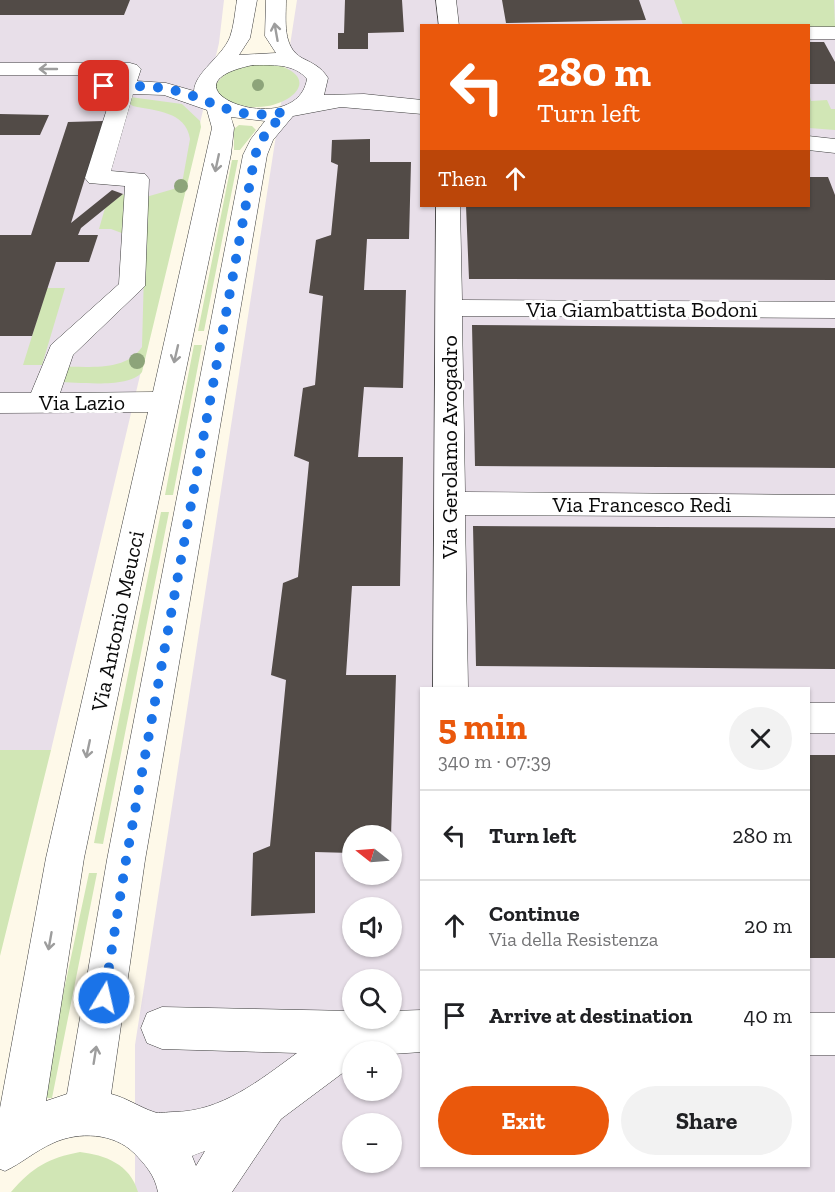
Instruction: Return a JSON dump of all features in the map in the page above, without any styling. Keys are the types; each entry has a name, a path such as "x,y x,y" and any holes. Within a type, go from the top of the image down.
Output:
{"street":[{"path":"221,67 240,38 247,0"},
{"path":"276,0 275,36 291,60"},
{"path":"446,0 449,24"},
{"path":"810,33 835,33"},
{"path":"0,87 134,86 190,78 249,58 276,57 291,60 313,71 350,84 420,101"},
{"name":"Via Antonio Meucci","path":"8,1145 65,858 219,154 222,128 217,106 207,96 206,84 211,75 221,67"},
{"path":"0,69 130,69 134,86 97,178 137,179 132,285 61,351 42,402"},
{"path":"86,1113 126,860 255,155 262,139 292,109 313,97 319,87 318,78 313,71"},
{"path":"134,86 180,92 238,113 253,115 345,100 420,101"},
{"path":"810,143 835,146"},
{"name":"Via Gerolamo Avogadro","path":"448,207 450,687"},
{"name":"Via Giambattista Bodoni","path":"448,308 835,310"},
{"name":"Via Lazio","path":"0,402 165,402"},
{"name":"Via Francesco Redi","path":"448,503 835,506"},
{"path":"810,718 835,718"},
{"path":"162,1028 404,1032"},
{"path":"150,1135 188,1135 227,1122 266,1103 335,1051 404,1032"},
{"path":"810,1034 835,1034"},
{"path":"205,1192 266,1103"},
{"path":"8,1145 44,1122 72,1113 100,1113 127,1120 150,1135 169,1158 181,1192"}],"shaded area":[{"path":"0,0 224,0 219,43 51,750 0,750"},
{"path":"297,0 835,0 835,1192 135,1192 135,1045"}],"green space":[{"path":"674,0 834,0 835,27 810,27 810,24 683,24"},
{"path":"273,64 288,69 297,76 299,83 297,90 282,102 258,107 244,106 222,99 215,86 221,78 234,69 247,65"},
{"path":"130,97 182,104 200,121 201,127 142,372 126,381 115,383 58,382 62,367 117,364 135,355 142,347 146,197 177,188 183,178 190,139 187,130 176,118 160,111 133,106 130,104"},
{"path":"810,97 811,101 827,100 831,109 835,109 835,130 810,128"},
{"path":"239,125 252,126 256,130 240,150 234,150 234,129"},
{"path":"232,160 238,160 204,331 198,331"},
{"path":"123,194 129,198 127,235 111,229 99,229 105,208"},
{"path":"47,288 65,288 42,365 23,365"},
{"path":"194,345 202,345 173,495 165,495"},
{"path":"161,512 169,512 103,844 94,843"},
{"path":"0,750 51,750 0,956"},
{"path":"89,873 97,873 52,1098 41,1098"},
{"path":"80,1152 107,1159 123,1168 134,1182 138,1192 11,1192 42,1165 59,1157"}],"building":[{"path":"0,0 130,0 124,15 0,15"},
{"path":"345,0 402,0 404,32 368,33 368,49 338,49 338,33 344,33"},
{"path":"502,0 639,0 646,20 506,23"},
{"path":"810,42 824,42 835,62 835,84 810,84"},
{"path":"0,114 49,115 40,135 0,135"},
{"path":"103,121 71,223 112,190 123,194 81,228 78,235 98,235 89,262 56,262 32,336 0,336 0,235 31,235 68,122"},
{"path":"370,139 370,162 411,162 409,239 367,239 364,290 406,290 403,388 364,387 358,457 403,457 400,586 352,586 346,675 396,675 391,825 342,825 342,853 315,852 315,913 251,916 253,853 270,846 286,680 271,675 283,583 298,577 309,462 294,456 303,388 315,385 323,296 309,293 316,240 331,235 338,165 331,162 332,140"},
{"path":"810,177 828,177 835,195 835,280 469,279 466,207 810,207"},
{"path":"472,325 835,328 835,468 475,466"},
{"path":"473,526 835,528 835,669 476,666"},
{"path":"810,755 835,755 835,958 810,958"}],"route":[{"path":"104,86 166,88 238,113 269,115 284,112 262,139 255,155 126,860 104,998"}]}
